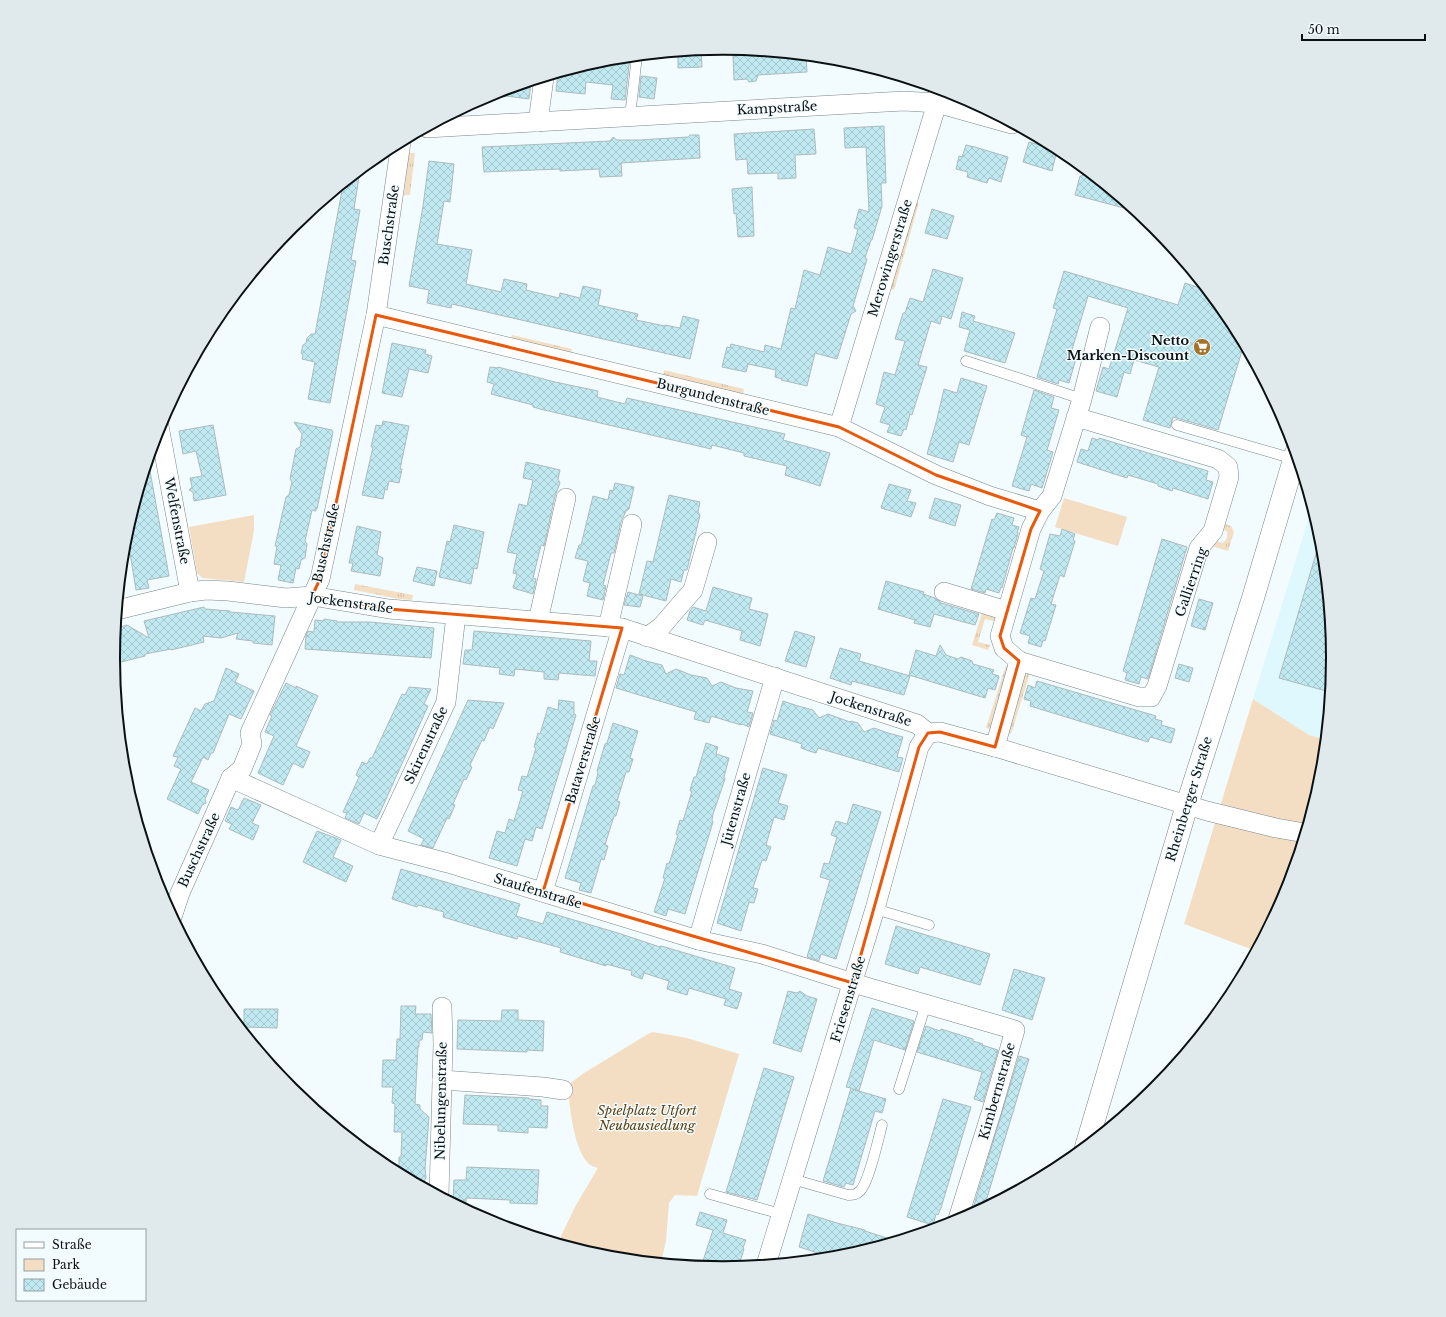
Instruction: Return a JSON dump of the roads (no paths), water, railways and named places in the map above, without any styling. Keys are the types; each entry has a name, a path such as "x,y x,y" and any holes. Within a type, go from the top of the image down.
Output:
{"main road":[{"name":"Rheinberger Straße","path":"1089,1138 1187,805 1253,598 1293,462"}],"street":[{"path":"538,122 543,83"},
{"name":"Kampstraße","path":"437,127 904,101 938,96 970,108"},
{"name":"Merowingerstraße","path":"839,427 938,96"},
{"name":"Buschstraße","path":"175,909 180,893 231,778 242,769 252,744 250,733 320,578 376,315 400,149"},
{"name":"Burgundenstraße","path":"376,315 839,427 936,475 990,496 1040,511"},
{"name":"Gallierring","path":"1076,417 1218,459 1228,467 1229,477 1214,531 1200,548 1157,686 1151,697 1139,697 1019,661 1004,648 1000,636 1031,529 1040,511 1052,496 1076,417 1082,399 1100,327"},
{"name":"Welfenstraße","path":"161,440 190,592"},
{"path":"538,621 566,498"},
{"path":"615,628 632,524"},
{"path":"647,637 661,627 693,590 707,542"},
{"name":"Jockenstraße","path":"122,609 190,592 206,590 286,598 312,596 389,609 615,628 774,677 917,724 928,733 940,732 995,747 1187,805 1276,828 1300,832"},
{"path":"944,592 1007,611"},
{"name":"Skirenstraße","path":"379,845 446,702 456,615"},
{"name":"Bataverstraße","path":"544,892 615,628"},
{"path":"995,747 1019,661"},
{"name":"Jütenstraße","path":"698,940 774,677"},
{"name":"Friesenstraße","path":"767,1260 875,909 919,747 928,733"},
{"name":"Staufenstraße","path":"231,778 379,845 448,863 698,940 762,954 853,983"},
{"name":"Kimbernstraße","path":"853,983 1015,1030 960,1213"},
{"name":"Nibelungenstraße","path":"438,1190 442,1080 442,1007"},
{"path":"442,1080 544,1087 563,1090"}],"lane":[{"path":"630,116 636,61"},
{"path":"966,360 1082,399"},
{"path":"1177,425 1290,455"},
{"path":"875,909 928,925"},
{"path":"899,1089 926,1004"},
{"path":"792,1178 848,1195 854,1195 860,1192 864,1185 882,1126"},
{"path":"710,1194 781,1214"}],"place":[{"name":"Netto Marken-Discount","path":"1202,347"}],"park label":[{"name":"Spielplatz Utfort Neubausiedlung","path":"647,1118"}]}
